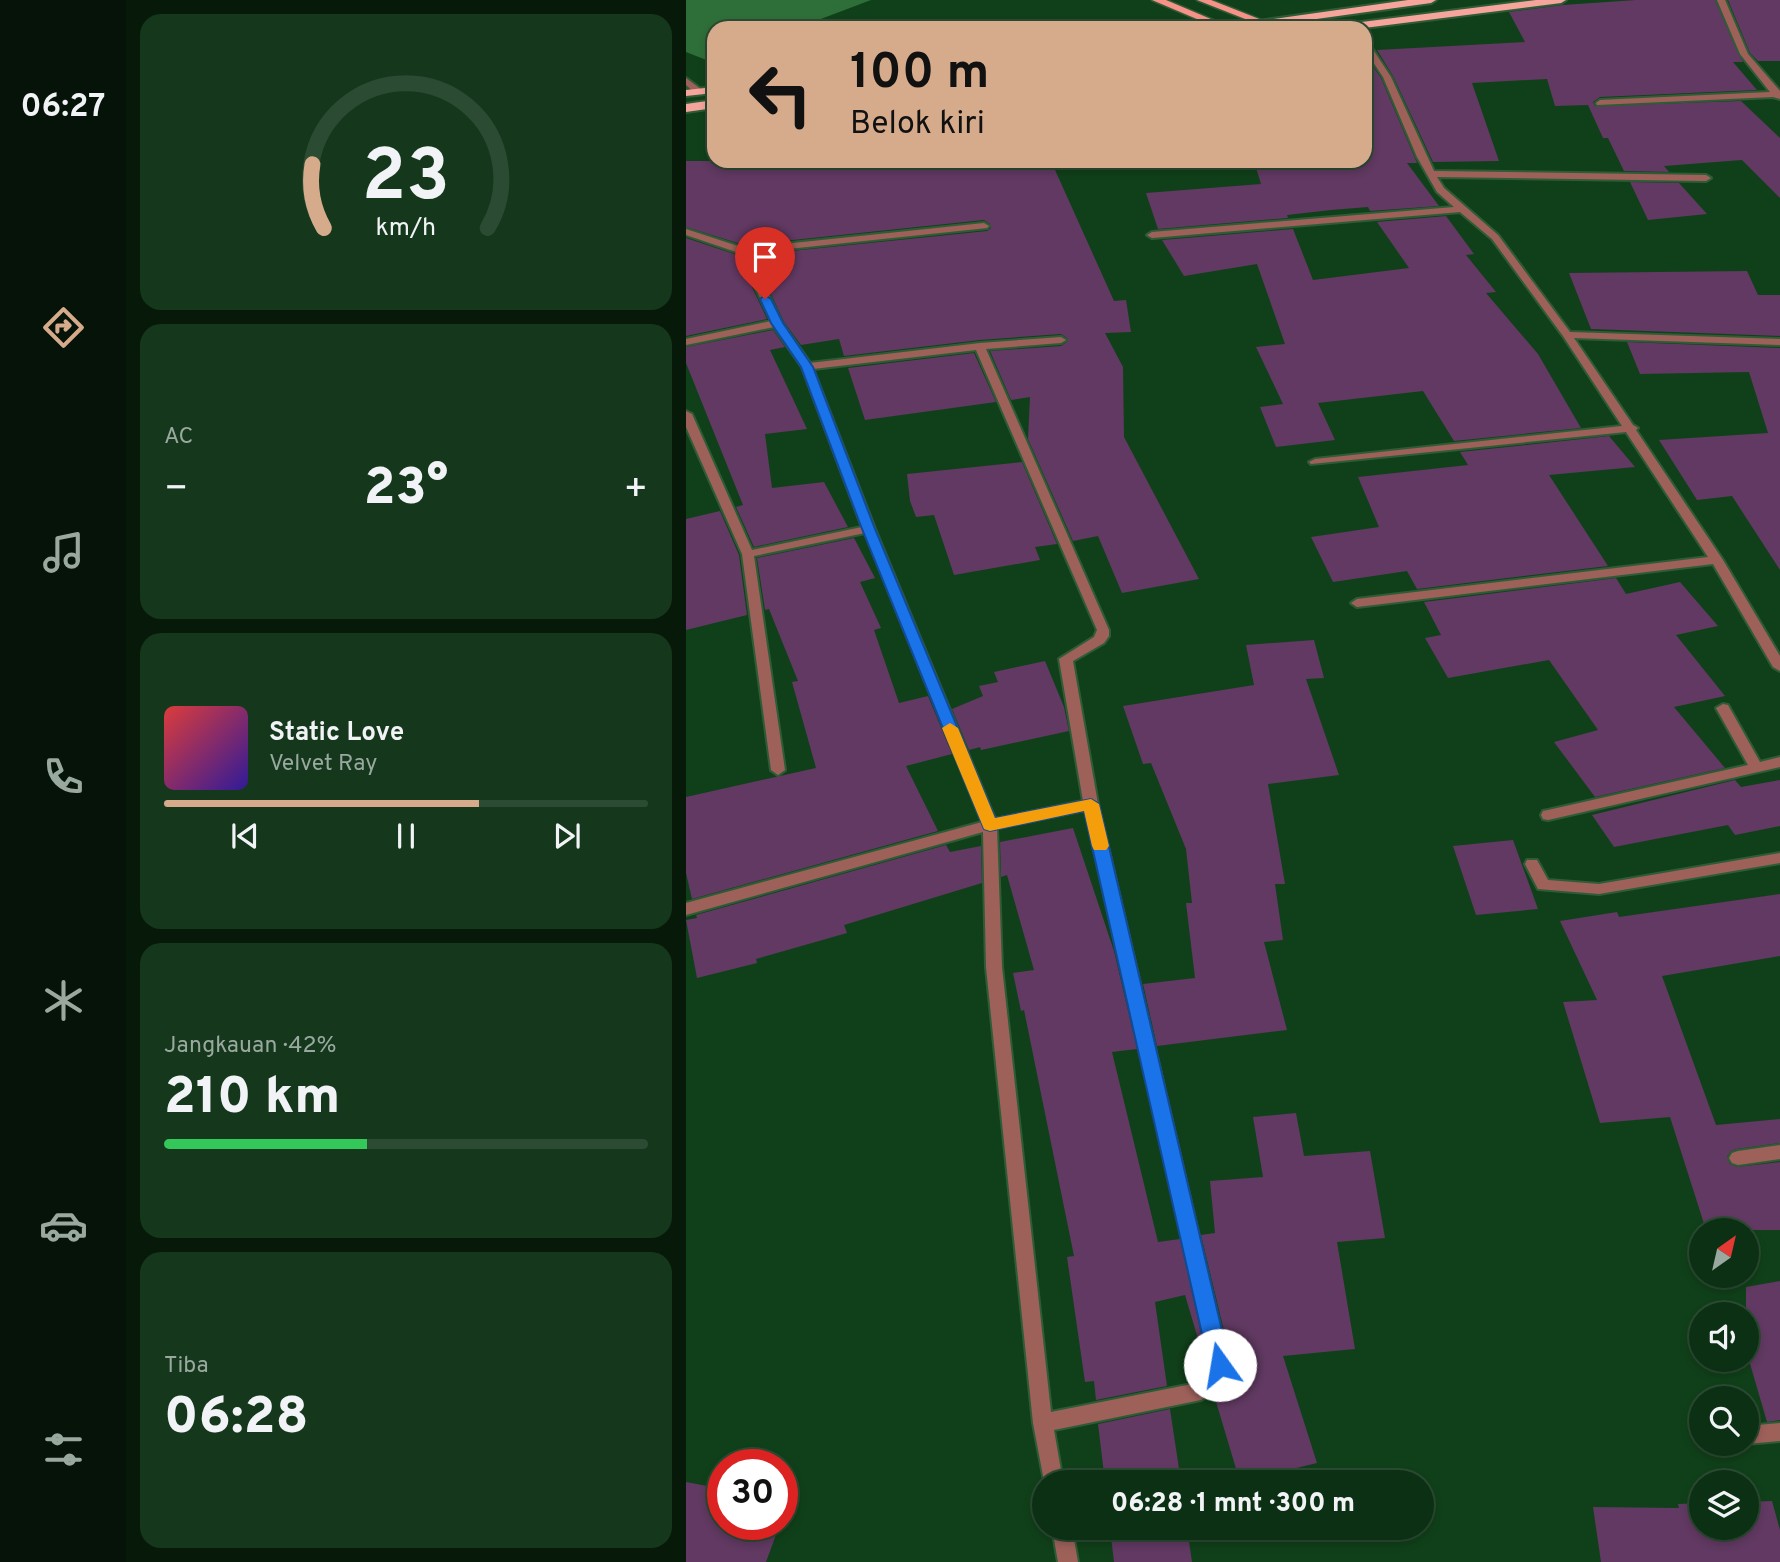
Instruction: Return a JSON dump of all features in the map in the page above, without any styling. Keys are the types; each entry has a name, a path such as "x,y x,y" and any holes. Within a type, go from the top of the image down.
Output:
{"highway":[{"path":"1273,21 1431,0"},
{"path":"1372,25 1561,0"},
{"path":"686,93 707,91"},
{"path":"686,108 707,105"}],"main road":[{"path":"1157,0 1210,21"},
{"path":"1202,0 1262,21"}],"street":[{"path":"1721,0 1744,54 1779,96"},
{"path":"1372,54 1387,76 1421,157 1440,190 1495,237 1567,335 1632,428 1717,560 1780,667"},
{"path":"686,81 699,92"},
{"path":"1600,103 1779,96"},
{"path":"1431,174 1706,178"},
{"path":"1152,235 1463,209"},
{"path":"686,232 743,251 984,226"},
{"path":"686,243 709,240"},
{"path":"743,251 777,323 807,367 869,529 990,825 995,967 1043,1423 1051,1470"},
{"path":"686,342 777,323"},
{"path":"1567,335 1780,342"},
{"path":"807,367 980,346 1061,340"},
{"path":"980,346 1103,630 1103,636 1099,640 1066,659 1091,804 1220,1365 1214,1381 1201,1391 1043,1423"},
{"path":"686,414 748,554 778,770"},
{"path":"1315,462 1632,428"},
{"path":"748,554 869,529"},
{"path":"1357,603 1717,560"},
{"path":"1723,708 1756,767"},
{"path":"1548,815 1780,762"},
{"path":"686,909 990,825 1091,804"},
{"path":"1532,864 1543,885 1599,889 1780,858"},
{"path":"1738,1158 1780,1152"},
{"path":"1759,1434 1780,1432"},
{"path":"1064,1540 1068,1562"}],"green space":[{"path":"686,0 871,0 816,21 707,21 707,60 686,52"}],"building":[{"path":"1636,0 1715,0 1743,62 1733,62 1757,90 1600,97 1593,102 1595,106 1741,101 1780,138 1780,198 1742,160 1664,166 1669,172 1624,171 1608,138 1603,138 1588,105 1555,106 1547,79 1472,83 1499,161 1433,162 1393,76 1377,50 1525,42 1509,12"},
{"path":"1728,0 1780,0 1780,61 1758,61 1750,53"},
{"path":"1372,65 1381,78 1417,163 1407,163 1439,206 1370,211 1368,207 1331,210 1287,215 1288,218 1158,229 1146,193 1261,184 1256,168 1372,168"},
{"path":"686,161 707,161 707,168 1054,168 1114,301 1126,300 1131,332 1105,333 1123,367 1124,437 1199,579 1122,593 1098,536 1073,541 1028,439 1030,397 1011,400 990,351 1061,346 1068,341 1067,338 1061,334 980,340 844,356 839,339 801,345 784,322 753,255 987,231 991,228 990,224 984,220 744,245 686,227"},
{"path":"1630,182 1679,183 1707,214 1648,220"},
{"path":"1446,216 1474,254 1466,255 1496,292 1486,293 1538,354 1581,428 1454,441 1423,391 1318,403 1335,440 1276,447 1260,407 1283,404 1256,347 1285,344 1257,264 1184,276 1162,240 1293,229 1313,280 1409,268 1377,222"},
{"path":"686,238 737,255 767,319 686,336"},
{"path":"1747,271 1758,295 1780,295 1780,336 1591,329 1569,273"},
{"path":"773,330 785,347 770,350 807,429 765,434 772,488 824,482 848,527 754,547 736,507 743,505 686,363 686,347"},
{"path":"1627,342 1780,348 1780,570 1732,496 1697,500 1659,440 1768,433 1749,372 1640,374"},
{"path":"974,353 996,402 865,420 848,368"},
{"path":"1609,436 1635,467 1549,475 1608,566 1417,589 1407,571 1333,582 1311,537 1379,527 1358,477 1468,465 1460,452"},
{"path":"1022,462 1057,544 1035,547 1040,560 954,575 934,515 916,517 910,501 907,474"},
{"path":"720,511 739,555 747,615 686,630 686,519"},
{"path":"854,538 875,578 860,582 881,628 874,630 899,703 928,696 952,754 906,766 938,831 692,899 686,873 686,797 816,768 792,682 798,681 769,609 765,610 757,558"},
{"path":"1616,578 1626,594 1680,582 1718,626 1676,635 1725,696 1674,707 1725,768 1595,797 1554,742 1598,730 1549,660 1448,678 1425,638 1441,635 1424,602"},
{"path":"1314,640 1324,678 1306,679 1339,775 1268,784 1285,884 1275,884 1283,940 1264,942 1287,1030 1157,1046 1143,984 1195,978 1186,903 1192,903 1186,849 1151,763 1143,764 1123,706 1254,685 1246,645"},
{"path":"1045,661 1064,707 1069,731 981,750 980,747 969,750 952,709 983,696 979,686 998,682 994,672"},
{"path":"1735,780 1741,787 1780,780 1780,826 1735,835 1728,825 1614,847 1592,815"},
{"path":"1073,828 1114,951 1137,1049 1112,1052 1158,1242 1180,1239 1208,1365 1207,1369 1185,1295 1155,1302 1167,1386 1096,1400 1094,1381 1085,1382 1067,1257 1074,1256 1024,1010 1021,1011 1013,973 1034,970 1007,875 1001,877 1000,842"},
{"path":"1513,840 1538,909 1476,915 1453,846"},
{"path":"946,845 950,852 981,846 982,883 844,925 847,933 756,959 757,963 697,978 686,920"},
{"path":"1780,894 1780,956 1662,976 1716,1125 1780,1119 1780,1143 1737,1149 1731,1151 1727,1157 1730,1164 1737,1167 1780,1162 1780,1230 1759,1230 1759,1218 1702,1218 1670,1117 1600,1123 1563,1002 1597,1000 1560,921 1617,912 1619,917"},
{"path":"1296,1113 1304,1156 1370,1151 1385,1238 1337,1242 1355,1349 1283,1356 1317,1463 1289,1470 1236,1470 1214,1395 1225,1388 1232,1364 1201,1235 1215,1233 1210,1181 1263,1177 1253,1117"},
{"path":"1780,1281 1780,1420 1767,1422 1759,1386 1756,1386 1752,1372 1759,1372 1759,1302 1746,1302 1746,1288 1759,1288 1759,1285"},
{"path":"1170,1409 1179,1470 1104,1470 1098,1424"},
{"path":"686,1482 707,1486 707,1540 774,1540 766,1562 686,1562"},
{"path":"1772,1501 1780,1530 1780,1562 1601,1562 1593,1507 1679,1508 1678,1504 1689,1504 1689,1540 1759,1540 1759,1502"},
{"path":"1111,1540 1189,1540 1192,1562 1114,1562"}],"slow traffic":[{"path":"950,728 990,825 1091,804 1100,846"}],"route":[{"path":"765,299 777,323 807,367 869,529 990,825 1091,804 1220,1365"}]}
